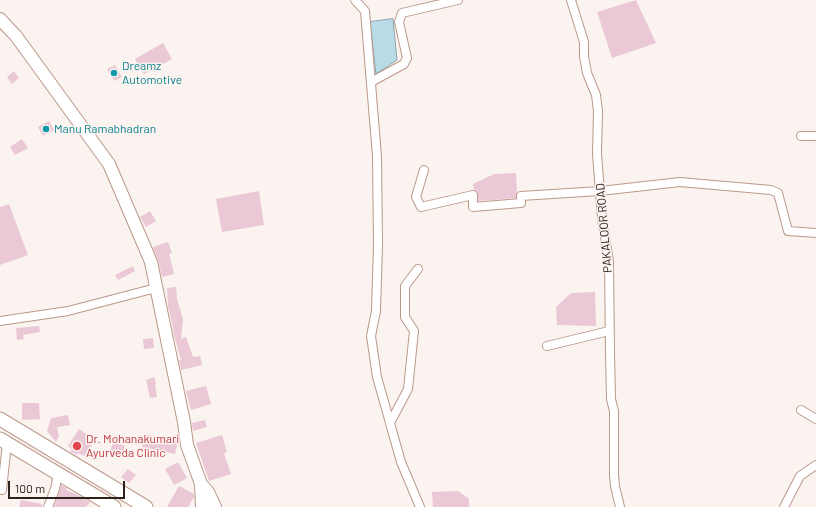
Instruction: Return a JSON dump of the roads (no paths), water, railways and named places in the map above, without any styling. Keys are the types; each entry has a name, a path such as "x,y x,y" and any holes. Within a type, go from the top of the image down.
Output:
{"main road":[{"path":"0,19 16,36 109,164 151,262 184,422 187,444 201,484 201,506"},
{"path":"0,419 146,507"},
{"path":"4,441 114,507"},
{"path":"201,484 208,492 215,507"}],"street":[{"path":"355,0 365,10"},
{"path":"363,0 377,156 378,245 376,311 372,336 377,377 401,462 420,507"},
{"path":"371,82 404,64 407,58 399,22 402,13 458,0"},
{"name":"PAKALOOR ROAD","path":"571,0 584,42 584,56 587,73 596,95 598,127 597,154 602,218 609,262 609,331 611,399 614,411 615,480 620,507"},
{"path":"801,136 816,136"},
{"path":"424,170 416,197 421,208 473,195 473,207 521,204 521,196 600,191 680,182 771,190 778,193 788,231 816,233"},
{"path":"390,423 408,389 414,331 405,317 405,286 418,269"},
{"path":"0,321 68,311 156,288"},
{"path":"547,346 609,331"},
{"path":"801,410 816,419"},
{"path":"2,490 4,441"},
{"path":"784,507 800,476 816,465"},
{"path":"48,507 55,489 58,473"}],"water":[{"path":"393,19 397,60 376,74 370,22"}],"place":[{"name":"Dreamz Automotive","path":"114,73"},
{"name":"Manu Ramabhadran","path":"46,129"},
{"name":"Dr. Mohanakumari Ayurveda Clinic","path":"77,446"}]}
